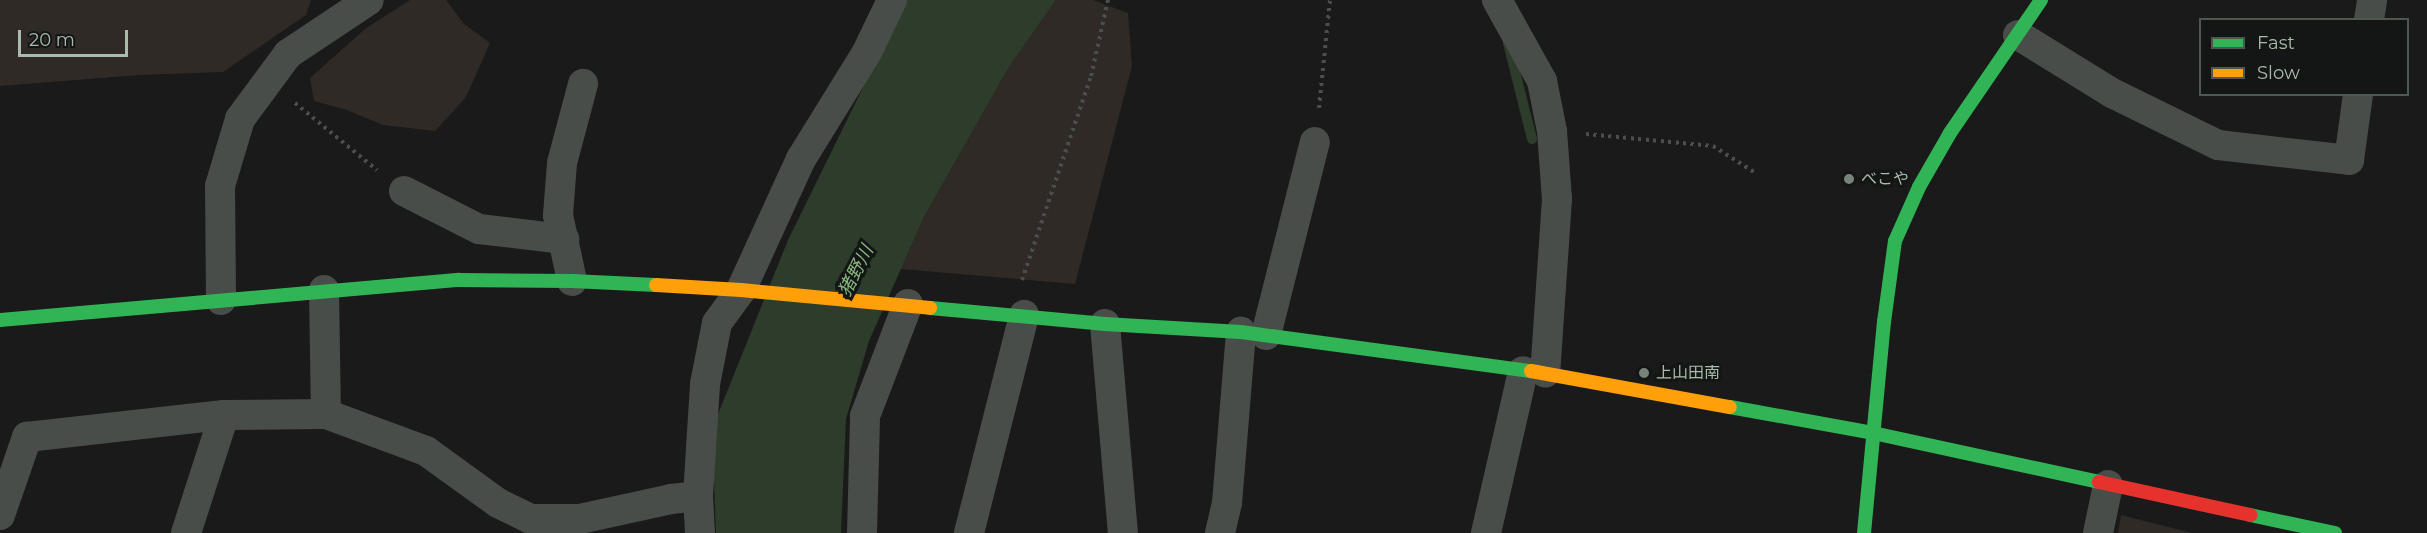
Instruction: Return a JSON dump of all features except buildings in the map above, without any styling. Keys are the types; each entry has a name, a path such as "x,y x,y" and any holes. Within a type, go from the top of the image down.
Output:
{"street":[{"path":"221,300 220,186 240,119 288,54 369,0"},
{"path":"700,533 698,496 705,384 717,323 741,290 801,159 867,52 892,0"},
{"path":"1486,533 1534,372 1557,199 1552,131 1542,81 1497,0"},
{"path":"1864,533 1884,322 1895,241 1919,187 1950,133 2041,0"},
{"path":"2369,18 2372,0"},
{"path":"2018,35 2112,93 2218,145 2349,160 2358,96"},
{"path":"572,281 558,215 562,163 583,84"},
{"path":"1220,533 1227,503 1254,334 1315,141"},
{"path":"404,191 479,229 564,239"},
{"path":"0,320 459,280 572,281 741,290 1018,314 1105,324 1254,334 1534,372 1874,433 2335,533"},
{"path":"324,290 326,414"},
{"path":"862,533 866,416 904,304"},
{"path":"969,533 1018,314"},
{"path":"1105,324 1123,533"},
{"path":"0,515 27,437 224,415 326,414 426,451 529,526 580,519 671,499 698,496"},
{"path":"186,533 224,415"},
{"path":"2098,533 2108,485"}],"path":[{"path":"1018,314 1091,76 1108,0"},
{"path":"1315,141 1330,0"},
{"path":"269,80 321,126 404,191"},
{"path":"1552,131 1713,146 1754,172"}],"shaded area":[{"path":"0,0 311,0 306,15 223,72 140,75 0,86"},
{"path":"410,0 446,0 464,24 490,43 466,97 435,131 383,125 347,110 314,101 310,78 365,29"},
{"path":"1056,0 1093,0 1128,13 1132,66 1075,284 901,269 924,217 1009,67"},
{"path":"2121,515 2192,533 2118,533"}],"water":[{"name":"猪野川","path":"906,0 1056,0 1009,67 924,217 869,341 846,419 841,533 716,533 712,429 788,240"}],"waterway":[{"path":"1508,43 1532,139"}],"traffic: fast":[{"path":"1864,533 1884,322 1895,241 1919,187 1950,133 2041,0"},
{"path":"0,320 459,280 572,281 656,285"},
{"path":"930,308 1105,324 1241,332 1531,371"},
{"path":"1730,407 1873,433 2099,482"},
{"path":"2250,515 2335,533"}],"traffic: slow":[{"path":"656,285 741,290 930,308"},
{"path":"1531,371 1730,407"}],"traffic: jam":[{"path":"2099,482 2250,515"}],"place":[{"name":"べこや","path":"1849,179"},
{"name":"上山田南","path":"1644,373"}]}
